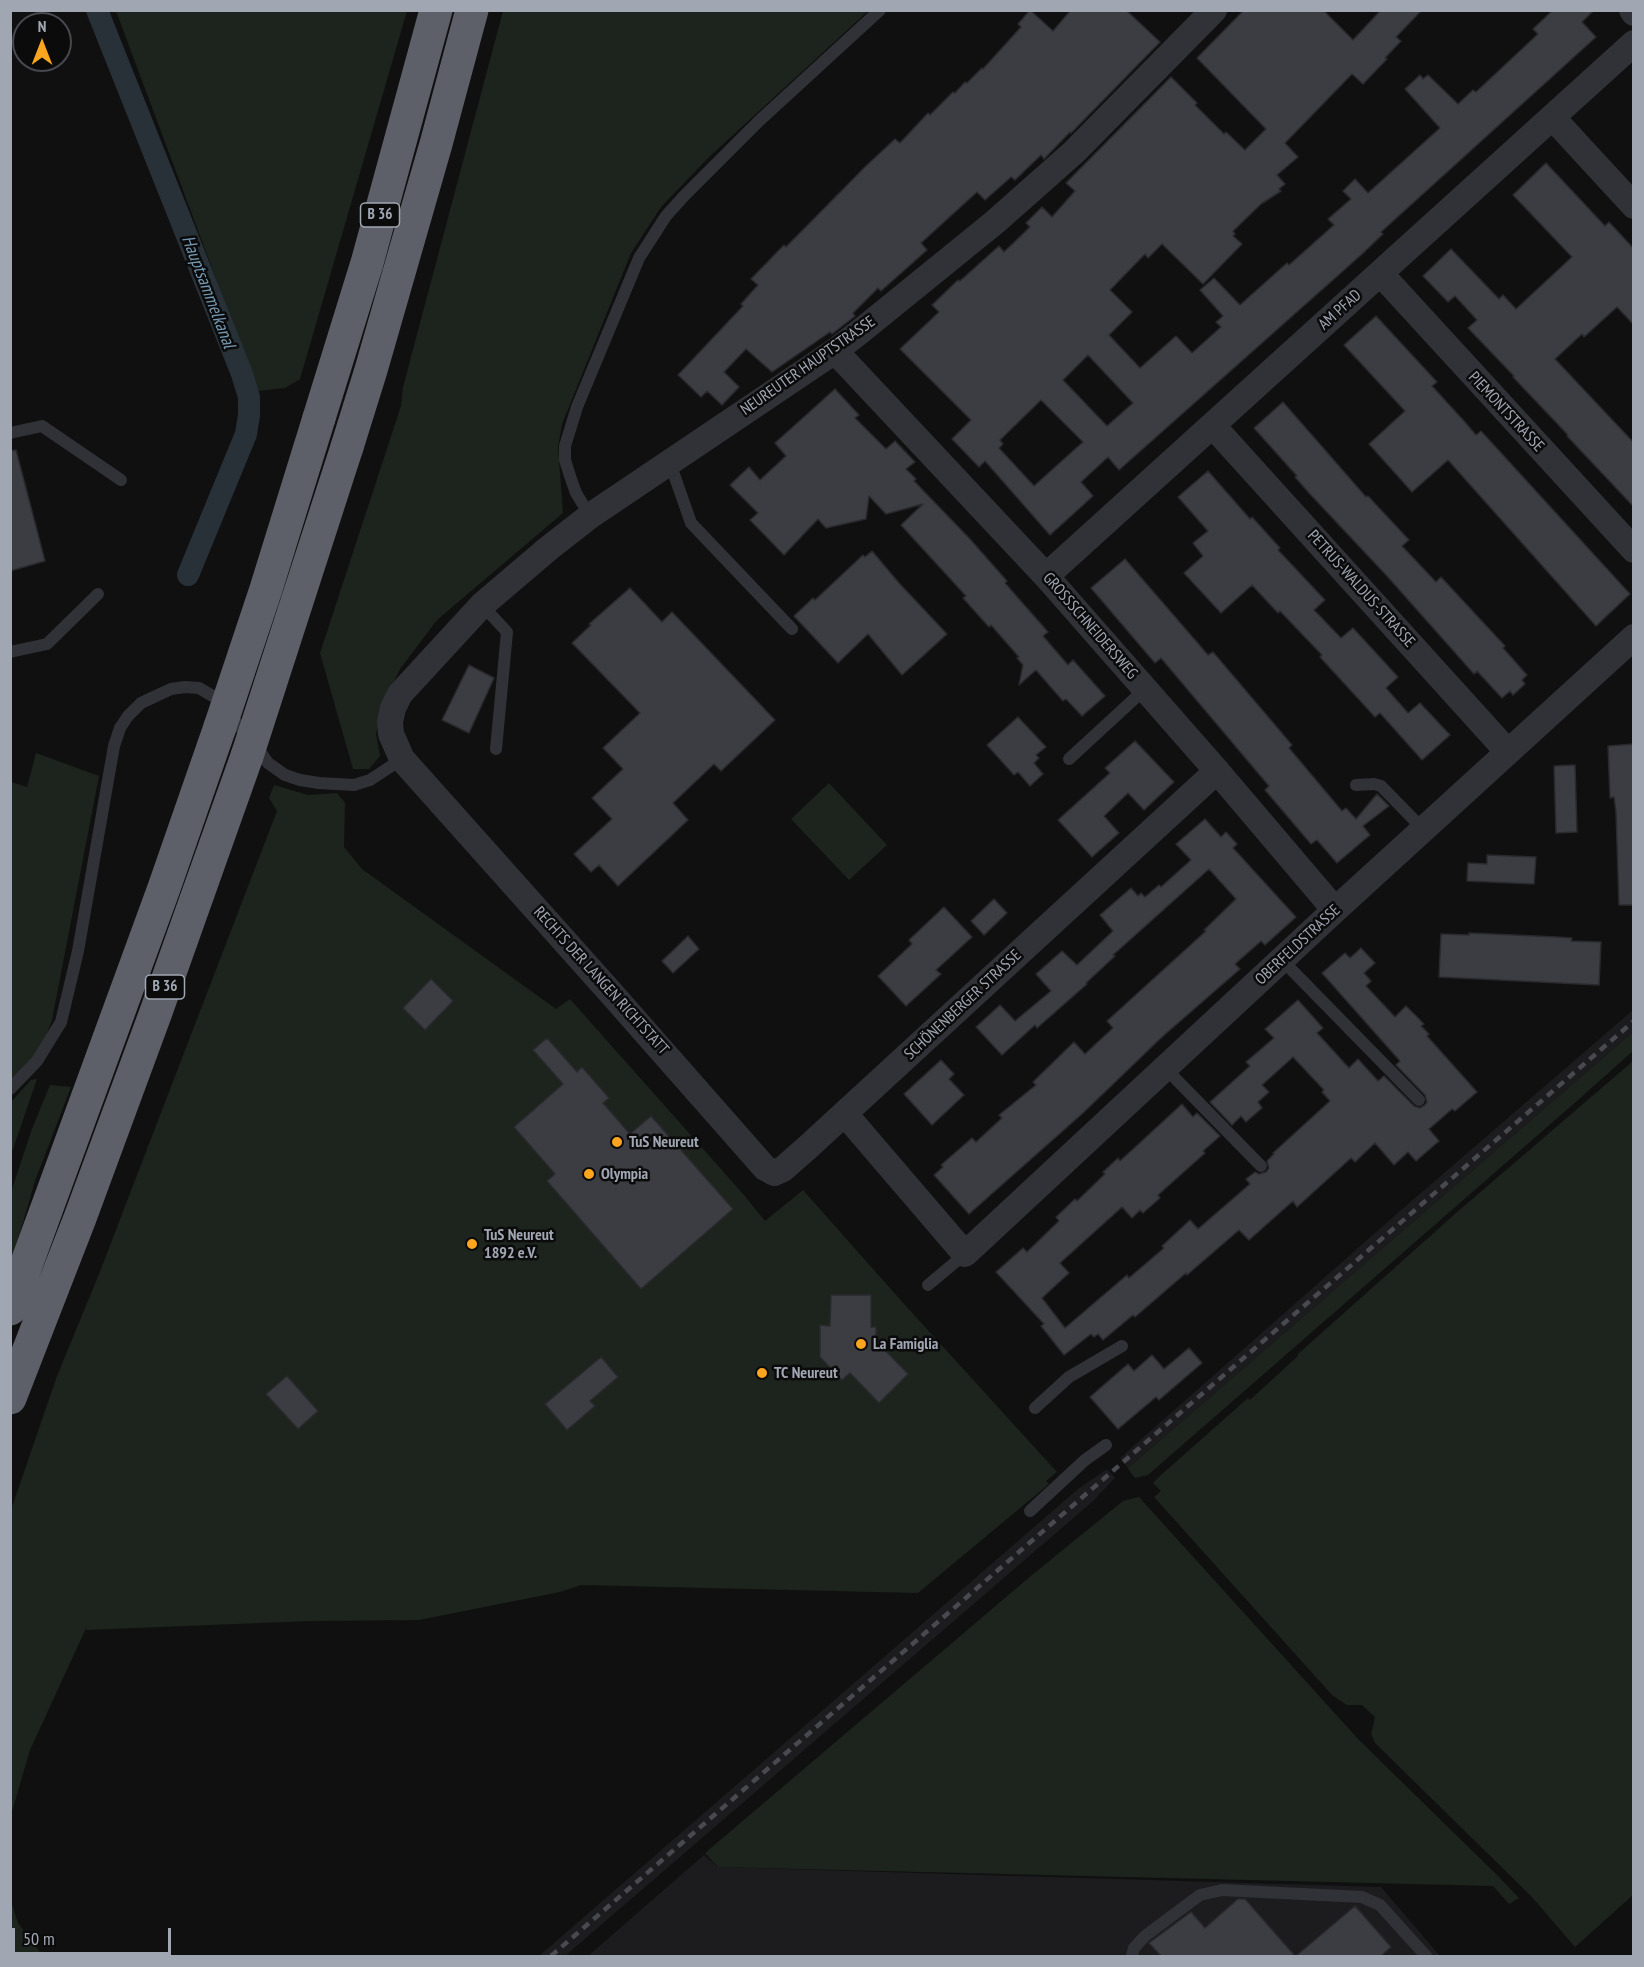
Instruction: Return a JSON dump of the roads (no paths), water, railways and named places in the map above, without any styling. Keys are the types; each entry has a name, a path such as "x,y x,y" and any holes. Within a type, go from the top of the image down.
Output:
{"highway":[{"name":"B 36","path":"10,1309 164,888 266,589 367,263 436,10"},
{"name":"B 36","path":"10,1398 80,1218 247,756 371,370 472,10"}],"street":[{"name":"NEUREUTER HAUPTSTRASSE","path":"393,708 400,694 412,679 482,604 590,516 835,351 994,222 1074,152 1214,10"},
{"name":"AM PFAD","path":"1046,576 1634,44"},
{"path":"1552,117 1634,206"},
{"name":"PIEMONTSTRASSE","path":"1380,273 1634,550"},
{"name":"GROSSSCHNEIDERSWEG","path":"835,351 1046,576 1335,910"},
{"name":"PETRUS-WALDUS-STRASSE","path":"1213,426 1508,752"},
{"name":"OBERFELDSTRASSE","path":"965,1254 1634,636"},
{"name":"RECHTS DER LANGEN RICHTSTATT","path":"393,708 390,722 391,734 402,759 765,1168 774,1173 783,1169 845,1114"},
{"name":"SCHÖNENBERGER STRASSE","path":"845,1114 1217,771"},
{"path":"845,1114 965,1254"}],"lane":[{"path":"590,516 576,493 571,479 565,460 565,446 577,407 639,258 666,216 684,196 759,121 880,10"},
{"path":"10,433 42,426 121,480"},
{"path":"670,463 691,523 792,629"},
{"path":"10,652 47,644 98,594"},
{"path":"482,604 507,632 496,749"},
{"path":"10,1089 37,1061 61,1022 78,951 114,746 120,728 141,703 171,689 199,688 216,698 268,763 285,775 300,780 354,784 370,780 402,759"},
{"path":"1069,759 1145,689"},
{"path":"1356,785 1374,783 1381,786 1423,830"},
{"path":"1281,960 1419,1100"},
{"path":"1165,1068 1261,1166"},
{"path":"928,1285 965,1254"},
{"path":"1035,1408 1069,1377 1122,1346"},
{"path":"1030,1511 1085,1460 1106,1445"},
{"path":"1132,1956 1134,1948 1145,1936 1200,1895 1222,1890 1362,1897 1380,1905 1426,1956"}],"waterway":[{"name":"Hauptsammelkanal","path":"97,10 242,374 249,397 246,434 188,575"}],"railway":[{"path":"551,1956 1634,1021"}],"place":[{"name":"TuS Neureut","path":"617,1142"},
{"name":"Olympia","path":"589,1174"},
{"name":"TuS Neureut 1892 e.V.","path":"472,1244"},
{"name":"La Famiglia","path":"861,1344"},
{"name":"TC Neureut","path":"762,1373"}]}
